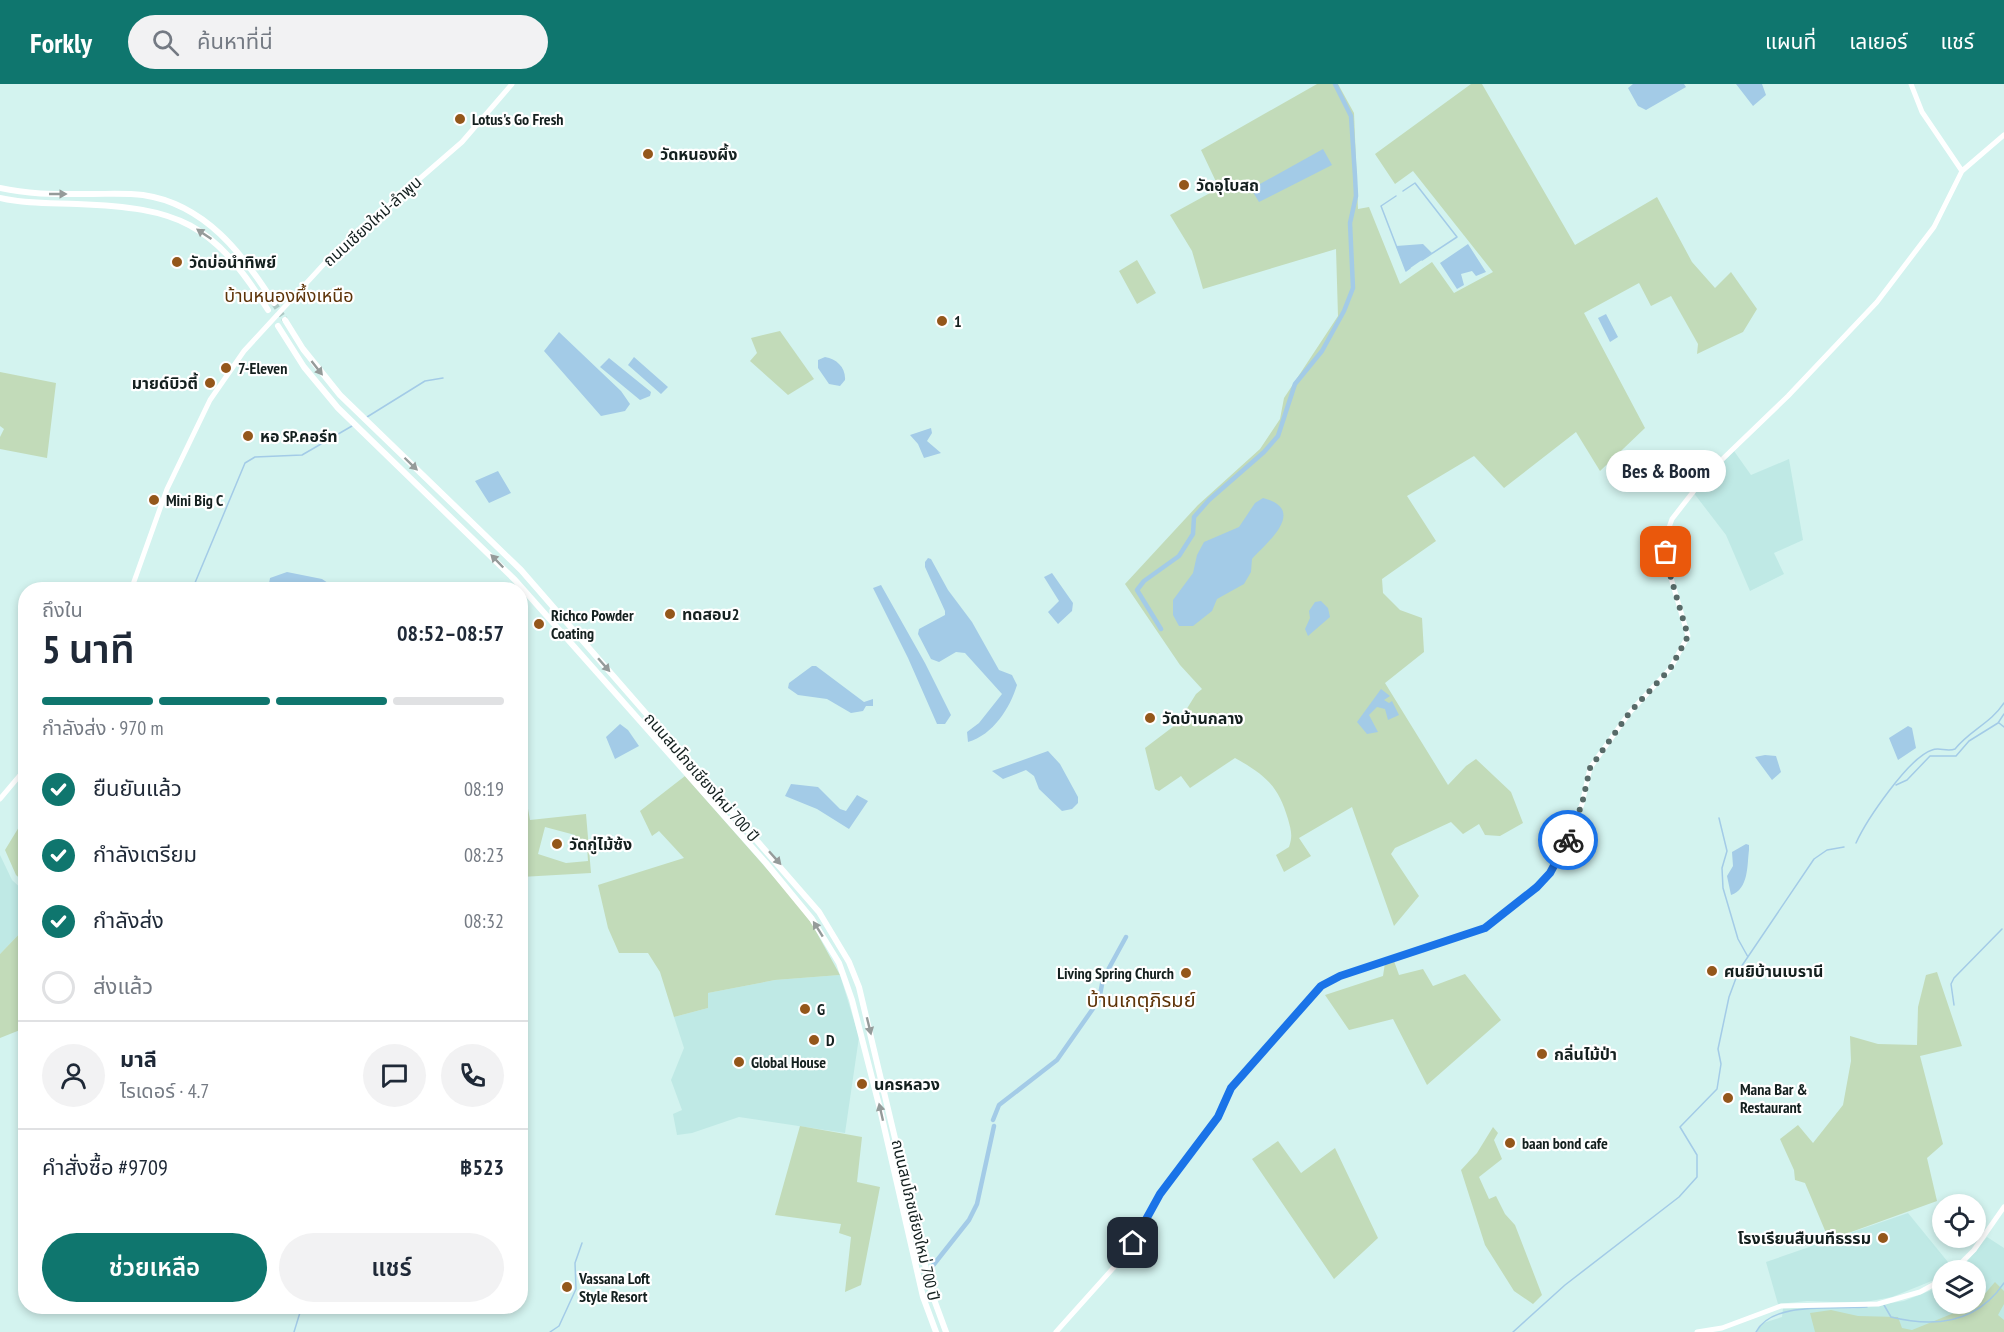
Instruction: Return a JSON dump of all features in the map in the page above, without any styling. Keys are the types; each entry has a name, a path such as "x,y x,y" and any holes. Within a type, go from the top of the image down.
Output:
{"main road":[{"path":"0,188 38,193 145,195 172,203 203,220 230,242 250,266 274,303"},
{"path":"0,198 33,202 125,206 160,212 178,219 214,240 231,256 268,310"},
{"name":"ถนนสมโภชเชียงใหม่ 700 ปี","path":"285,320 321,374 369,424 521,570 779,862 830,929 849,962 859,987 932,1294 946,1332"},
{"name":"ถนนสมโภชเชียงใหม่ 700 ปี","path":"278,326 304,367 350,419 517,582"},
{"name":"ถนนสมโภชเชียงใหม่ 700 ปี","path":"528,595 743,836 812,919 839,963 852,1000 880,1109 918,1276 936,1332"}],"street":[{"name":"ถนนเชียงใหม่-ลำพูน","path":"134,582 166,489 210,400 244,351 334,253 462,142 512,84"},
{"path":"1911,84 1922,112 1962,171"},
{"path":"1056,1332 1124,1256 1160,1194 1218,1117 1236,1081 1321,986 1340,976 1485,928 1523,900 1550,873 1577,821 1590,768 1630,712 1670,669 1686,642 1688,636 1666,552 1666,536 1672,519 1707,474 1788,396 1876,303 1934,227 1962,171 2004,135"},
{"path":"0,799 18,778"},
{"path":"1964,1260 1974,1250 2004,1207"},
{"path":"1697,1332 1722,1328 1781,1306 1878,1304 1920,1292 1932,1285"}],"shaded area":[{"path":"1633,84 1684,84 1686,87 1646,110 1638,106 1628,88"},
{"path":"1736,84 1762,84 1766,95 1753,106"},
{"path":"1323,149 1332,165 1259,202 1251,189"},
{"path":"1423,244 1432,253 1406,271 1396,246"},
{"path":"1468,244 1486,272 1476,276 1472,271 1461,274 1464,285 1457,289 1440,263"},
{"path":"1606,314 1618,337 1610,342 1598,318"},
{"path":"559,332 621,391 630,404 625,411 601,416 544,351"},
{"path":"634,357 668,387 661,394 628,365"},
{"path":"825,357 837,362 842,368 845,380 840,386 829,384 818,368 818,360"},
{"path":"609,358 651,392 650,396 640,400 600,367"},
{"path":"931,428 932,433 927,441 941,453 924,458 918,444 910,435"},
{"path":"1734,451 1751,475 1789,459 1803,540 1774,553 1784,574 1750,591 1726,535 1693,492"},
{"path":"498,471 511,493 489,503 475,481"},
{"path":"1263,498 1276,503 1283,510 1283,519 1280,527 1252,559 1251,572 1244,584 1217,599 1212,611 1193,626 1179,626 1173,615 1173,600 1193,573 1197,555 1204,542 1239,527 1255,503"},
{"path":"928,558 931,559 948,590 972,622 999,670 1012,675 1017,685 1010,703 993,727 968,742 967,732 979,723 1002,694 965,653 956,652 939,662 931,659 918,634 919,629 945,615 945,611 925,567"},
{"path":"287,572 322,579 326,582 269,582 270,578"},
{"path":"1052,573 1073,603 1072,611 1058,624 1048,612 1059,601 1044,577"},
{"path":"881,585 951,715 945,724 937,724 908,658 873,588"},
{"path":"1321,601 1328,608 1330,617 1308,636 1305,629 1310,618 1309,611 1315,602"},
{"path":"812,666 816,666 864,702 873,699 873,706 866,706 863,711 851,713 827,699 798,695 788,688 789,683"},
{"path":"1381,689 1390,696 1384,700 1389,703 1392,701 1399,715 1388,720 1385,709 1377,707 1369,715 1378,732 1367,734 1357,722"},
{"path":"620,724 628,730 639,746 615,759 606,737"},
{"path":"1908,726 1912,728 1916,748 1898,760 1889,738"},
{"path":"1048,751 1060,764 1078,797 1078,803 1072,809 1062,811 1039,789 1034,776 1026,770 1003,779 992,771"},
{"path":"1776,756 1781,772 1772,780 1755,757"},
{"path":"791,784 818,787 840,809 846,811 857,795 868,801 849,829 817,809 785,796"},
{"path":"1746,844 1749,845 1749,850 1746,876 1741,888 1731,895 1727,876 1733,866 1732,852"},
{"path":"0,855 12,880 18,886 18,935 0,954"},
{"path":"840,975 859,1037 845,1133 739,1117 692,1133 677,1135 673,1114 682,1110 671,1080 684,1048 674,1017 708,1008 708,993 775,980"},
{"name":"โรงเรียนสืบนทีธรรม","path":"1908,1213 1932,1242 1932,1248 1937,1248 1946,1260 1932,1260 1932,1281 1892,1297 1860,1303 1807,1301 1778,1304 1766,1262"},
{"path":"1986,1238 2004,1248 2004,1332 1756,1332 1763,1323 1782,1317 1783,1308 1809,1306 1852,1309 1904,1301 1932,1290 1932,1314 1986,1314 1986,1260 1968,1260 1978,1248 1986,1248"}],"green space":[{"path":"1317,84 1338,84 1354,113 1358,209 1369,207 1400,284 1432,262 1454,293 1493,272 1413,171 1395,184 1375,154 1471,84 1482,84 1575,245 1657,197 1692,262 1715,288 1731,272 1757,309 1743,332 1697,354 1698,344 1671,296 1651,306 1639,283 1584,313 1645,428 1600,471 1576,432 1504,488 1474,456 1407,496 1436,541 1382,579 1383,593 1400,610 1422,618 1424,652 1385,683 1448,785 1476,759 1511,792 1523,823 1500,836 1485,835 1479,824 1463,834 1451,822 1395,848 1391,854 1419,896 1394,926 1352,807 1299,838 1311,856 1284,872 1276,855 1289,847 1291,833 1288,819 1275,789 1255,770 1235,758 1190,788 1181,776 1159,791 1155,789 1145,748 1178,723 1196,694 1202,689 1180,665 1125,584 1198,505 1260,449 1280,419 1284,398 1338,316 1336,249 1203,289 1192,251 1170,215 1219,188 1201,150"},
{"path":"1137,260 1156,293 1137,304 1119,271"},
{"path":"780,331 814,379 788,395 750,361 757,353 751,338"},
{"path":"0,372 56,383 47,458 0,449 0,437 4,429 0,426"},
{"path":"685,776 795,901 812,924 840,975 775,980 708,993 708,1008 674,1017 660,972 648,953 619,953 608,928 598,885 684,858 659,831 652,836 640,811"},
{"path":"528,809 530,820 586,814 591,873 528,877","holes":["545,827 575,835 577,845 587,845 588,861 566,863 538,854"]},
{"path":"18,829 18,877 16,875 5,850"},
{"path":"18,935 18,1031 0,1038 0,954"},
{"path":"1394,961 1399,975 1423,969 1433,986 1465,974 1501,1020 1427,1085 1393,1019 1349,1030 1325,995 1383,976 1385,963"},
{"path":"1937,972 1962,1046 1920,1056 1943,1144 1927,1158 1935,1194 1932,1194 1932,1203 1829,1240 1805,1183 1795,1180 1794,1170 1780,1139 1798,1125 1813,1143 1843,1105 1851,1061 1850,1036 1878,1044 1917,1045 1918,1007 1926,975"},
{"path":"800,1126 862,1137 857,1182 880,1187 861,1285 845,1292 851,1237 839,1233 841,1224 775,1215"},
{"path":"1493,1127 1498,1133 1494,1140 1502,1159 1479,1177 1489,1199 1496,1196 1505,1214 1515,1225 1542,1295 1533,1304 1514,1291 1485,1245 1461,1170 1477,1153"},
{"path":"1278,1141 1301,1173 1335,1148 1378,1238 1334,1279 1252,1159"},
{"path":"1995,1282 2004,1291 2004,1304 1998,1315 2004,1320 2004,1332 1815,1332 1810,1313 1831,1310 1858,1316 1898,1317 1902,1328 1912,1330 1951,1314 1986,1314 1986,1292"}],"waterway":[{"path":"1161,629 1137,590 1144,581 1179,556 1193,534 1194,517 1209,500 1264,452 1278,436 1295,384 1322,351 1344,311 1353,288 1350,223 1356,196 1351,116 1335,84"},
{"path":"1403,191 1415,183 1457,237 1422,260"},
{"path":"1396,196 1381,206 1406,271 1410,268"},
{"path":"367,417 425,381 443,378"},
{"path":"195,582 245,463 255,457 302,455 352,426"},
{"path":"1856,843 1878,806 1911,765 1932,750 1955,749 1993,716 2004,703"},
{"path":"1896,785 1907,780 1930,756 1956,756 1969,741 1998,723 2004,714"},
{"path":"1999,723 2004,727"},
{"path":"1719,818 1727,851 1722,868 1723,888 1738,939 1748,957"},
{"path":"1513,1332 1565,1285 1679,1197 1697,1177 1697,1155 1680,1127 1717,1089 1721,1064 1718,1049 1729,997 1739,970 1814,859 1827,850 1844,847"},
{"path":"1954,1005 1951,984 1954,978 2002,929"},
{"path":"993,1120 999,1105 1057,1060 1099,1000 1103,979 1126,937"},
{"path":"931,1268 969,1220 977,1204 994,1126"},
{"path":"550,1332 559,1326 576,1289 575,1263 582,1243"},
{"path":"1884,1305 1891,1317 1939,1322 1954,1319 1981,1307 2004,1283"},
{"path":"1756,1332 1764,1322 1790,1311 1867,1307"},
{"path":"294,1332 300,1314"}],"tunnel":[{"path":"274,303 285,320"}],"way so far":[{"path":"1568,840 1577,821 1590,768 1630,712 1670,669 1688,636 1666,552"}],"place":[{"name":"Lotus's Go Fresh","path":"460,119"},
{"name":"วัดหนองผึ้ง","path":"648,154"},
{"name":"วัดอุโบสถ","path":"1184,185"},
{"name":"วัดบ่อนำทิพย์","path":"177,262"},
{"name":"1","path":"942,321"},
{"name":"7-Eleven","path":"226,368"},
{"name":"มายด์บิวตี้","path":"210,383"},
{"name":"หอ SP.คอร์ท","path":"248,436"},
{"name":"Mini Big C","path":"154,500"},
{"name":"Bes & Boom","path":"1666,552"},
{"name":"ทดสอบ2","path":"670,614"},
{"name":"Richco Powder Coating","path":"539,624"},
{"name":"วัดบ้านกลาง","path":"1150,718"},
{"name":"วัดกู่ไม้ซ้ง","path":"557,844"},
{"name":"ศนยิบ้านเบรานี","path":"1712,971"},
{"name":"Living Spring Church","path":"1186,973"},
{"name":"G","path":"805,1009"},
{"name":"D","path":"814,1040"},
{"name":"กลิ่นไม้ป่า","path":"1542,1054"},
{"name":"Global House","path":"739,1062"},
{"name":"นครหลวง","path":"862,1084"},
{"name":"Mana Bar & Restaurant","path":"1728,1098"},
{"name":"baan bond cafe","path":"1510,1143"},
{"name":"โรงเรียนสืบนทีธรรม","path":"1883,1238"},
{"name":"Vassana Loft Style Resort","path":"567,1287"}],"district":[{"name":"บ้านหนองผึ้งเหนือ","path":"289,296"},
{"name":"บ้านเกตุภิรมย์","path":"1141,1000"}],"route":[{"path":"1133,1243 1160,1194 1218,1117 1236,1081 1321,986 1340,976 1485,928 1537,887 1550,873 1568,840"}]}
